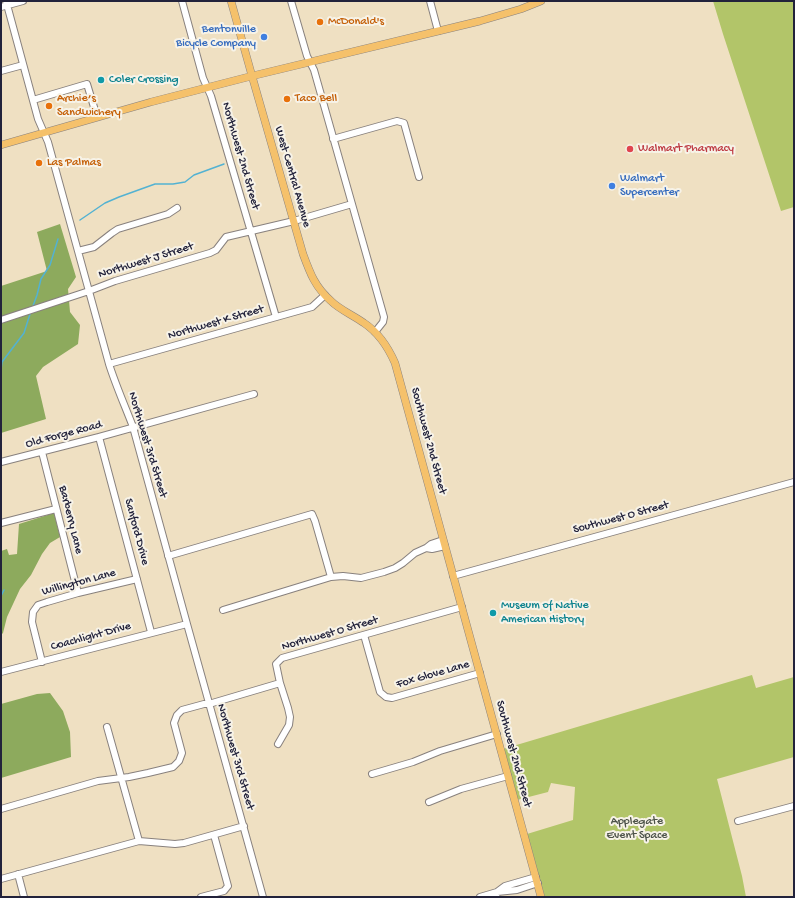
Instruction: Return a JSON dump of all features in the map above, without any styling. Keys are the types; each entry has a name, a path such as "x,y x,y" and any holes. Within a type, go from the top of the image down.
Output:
{"main road":[{"name":"West Central Avenue","path":"231,1 310,274 332,303 365,323 375,332"},
{"path":"1,145 207,87 480,21 521,9 541,1"},
{"name":"Southwest 2nd Street","path":"375,332 390,351 395,363 541,897"}],"street":[{"path":"4,5 23,1"},
{"name":"Northwest 2nd Street","path":"182,1 203,78 211,96 276,317"},
{"path":"291,1 307,56 314,70 384,317 383,322 375,332"},
{"path":"430,1 438,31"},
{"name":"Northwest 3rd Street","path":"4,5 40,124 48,142 109,364 133,427 186,624 263,897"},
{"path":"1,71 23,65"},
{"path":"33,100 87,84 97,117"},
{"path":"333,139 397,121 404,123 419,177"},
{"name":"Northwest J Street","path":"1,320 115,281 210,253 216,250 226,237 294,221 352,204"},
{"path":"78,251 94,247 118,230 168,214 177,208"},
{"name":"Northwest K Street","path":"109,364 312,307 325,295"},
{"name":"Old Forge Road","path":"1,462 99,437 254,394"},
{"name":"Sanford Drive","path":"99,437 151,632"},
{"name":"Barberry Lane","path":"42,452 78,593"},
{"name":"Southwest O Street","path":"453,576 794,482"},
{"path":"1,523 56,509"},
{"path":"168,556 312,514 331,577"},
{"path":"223,610 331,577 343,576 361,578 384,572 404,563 415,553 426,548 430,544 444,543"},
{"name":"Willington Lane","path":"42,662 32,622 32,612 38,605 78,593 137,579"},
{"name":"Northwest O Street","path":"280,683 276,664 282,658 462,607"},
{"name":"Coachlight Drive","path":"1,672 186,624"},
{"name":"Fox Glove Lane","path":"364,635 380,692 386,697 392,698 480,673"},
{"path":"1,808 98,781 129,777 173,767 179,761 182,752 174,723 177,715 182,710 209,704 280,683 290,717 289,725 278,744"},
{"path":"107,727 139,841"},
{"path":"372,774 497,734"},
{"path":"428,802 461,789 508,776"},
{"path":"738,821 794,806"},
{"path":"1,879 139,841 180,844 244,826"},
{"path":"201,897 224,891 228,886 214,835"},
{"path":"18,874 24,897"},
{"path":"480,897 496,894 505,886 537,880"}],"green space":[{"path":"713,1 794,1 794,207 781,211"},
{"path":"60,224 76,277 68,289 70,312 80,325 78,344 43,367 36,376 46,419 1,433 1,286 47,271 37,232"},
{"path":"54,513 60,537 50,543 42,554 31,575 20,589 7,617 3,633 1,635 1,551 7,549 9,555 17,554 19,524"},
{"name":"Applegate Event Space","path":"752,675 756,688 794,677 794,757 717,779 746,897 543,897 527,834 573,820 575,787 551,783 548,792 517,800 503,749"},
{"path":"50,693 63,711 70,732 71,757 1,778 1,704 37,694"}],"waterway":[{"path":"80,220 105,203 119,197 155,184 185,182 194,175 224,164"},
{"path":"33,306 41,279 50,265 58,239"},
{"path":"1,370 2,362 24,333 30,314"},
{"path":"1,596 4,590"}],"place":[{"name":"McDonald's","path":"320,22"},
{"name":"Bentonville Bicycle Company","path":"264,37"},
{"name":"Coler Crossing","path":"101,80"},
{"name":"Taco Bell","path":"287,99"},
{"name":"Archie’s Sandwichery","path":"49,106"},
{"name":"Walmart Pharmacy","path":"630,149"},
{"name":"Las Palmas","path":"39,163"},
{"name":"Walmart Supercenter","path":"612,186"},
{"name":"Museum of Native American History","path":"493,613"}]}
